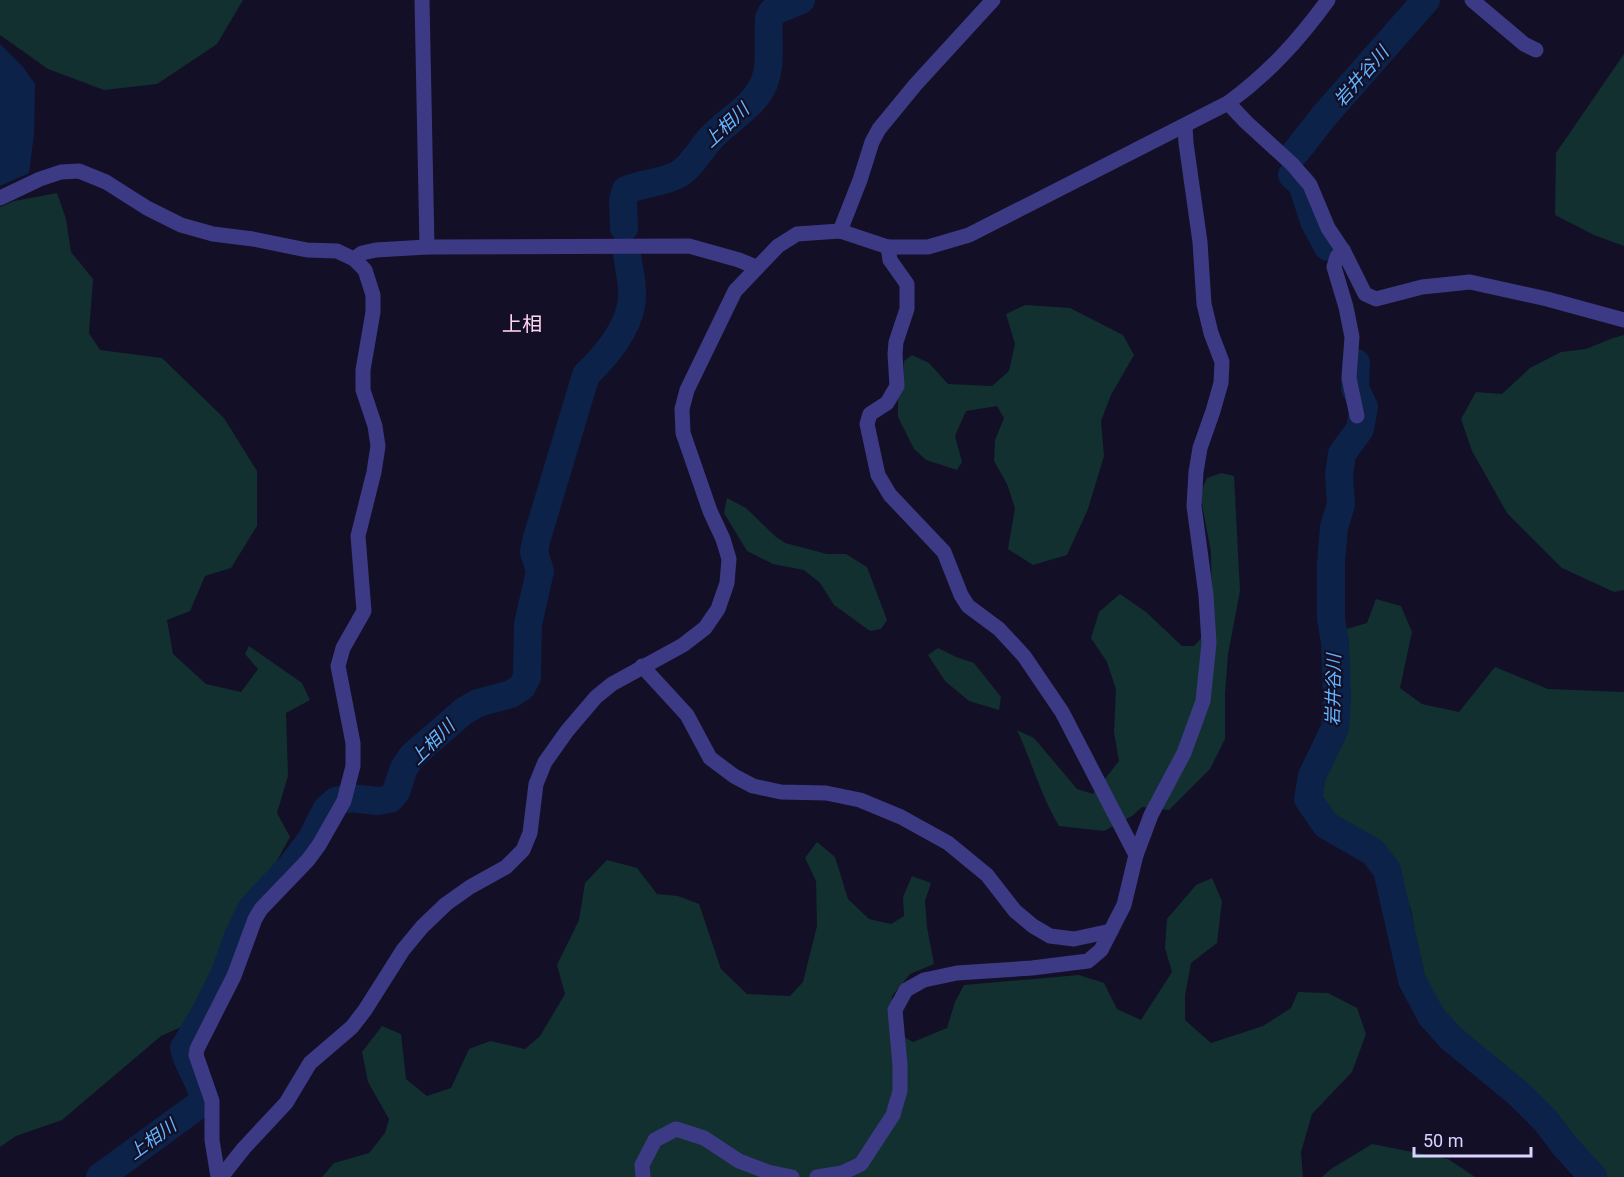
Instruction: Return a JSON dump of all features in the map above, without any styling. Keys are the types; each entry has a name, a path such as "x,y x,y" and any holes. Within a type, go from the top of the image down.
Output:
{"street":[{"path":"422,0 427,247"},
{"path":"840,231 872,142 879,129 916,84 993,0"},
{"path":"0,198 40,179 61,172 79,171 106,182 147,208 181,225 213,234 307,250 336,251 354,259 365,270 373,295 374,312 363,370 363,390 375,426 378,446 358,537 364,611 343,648 338,666 354,743 353,766 345,798 308,860 261,909 234,976 196,1049 212,1101 212,1140 219,1176 286,1103 310,1064 352,1027 403,950 422,927 446,904 470,887 506,867 523,850 530,833 536,784 545,762 567,731 596,697 612,684 642,666 683,645 705,628 718,609 727,583 729,559 683,433 682,409 687,390 726,308 735,291 756,267 778,246 798,234 840,231 888,247 928,247 969,235 1228,103 1275,65 1306,30 1328,0"},
{"path":"1472,0 1524,44 1536,50"},
{"path":"1228,103 1292,164 1310,185 1329,228 1365,294 1376,299 1422,287 1470,282 1547,298 1624,320"},
{"path":"817,1177 842,1173 861,1164 893,1115 900,1091 895,1010 906,990 924,980 957,973 1032,968 1088,961 1101,951 1125,905 1136,855 1151,815 1184,753 1203,701 1209,644 1206,595 1194,506 1200,448 1221,383 1222,362 1211,333 1204,304 1200,242 1188,165 1185,126"},
{"path":"354,259 362,253 376,250 427,247 689,246 756,267"},
{"path":"888,247 890,260 907,285 908,309 896,342 897,386 887,403 870,414 867,424 878,475 890,495 944,552 961,595 968,606 999,629 1024,656 1062,712 1136,855"},
{"path":"1343,250 1337,256 1334,267 1352,337 1349,378 1357,417"},
{"path":"642,666 687,715 710,758 734,776 753,786 781,792 826,793 860,800 901,817 948,843 987,875 1015,911 1050,936 1074,939 1111,932"},
{"path":"643,1177 642,1165 655,1140 676,1129 704,1138 739,1161 768,1172 792,1177"}],"green space":[{"path":"0,0 243,0 217,44 157,84 104,90 48,69 0,35"},
{"path":"1624,54 1624,246 1594,235 1555,215 1556,153"},
{"path":"57,193 66,219 71,252 93,279 89,333 100,350 162,358 224,418 257,471 257,526 231,568 205,576 190,611 167,620 173,654 206,684 241,692 258,669 245,654 249,646 302,683 310,700 286,713 288,776 277,813 290,837 274,866 239,912 216,972 190,1023 161,1036 62,1120 16,1136 0,1147 0,207 14,201"},
{"path":"1025,305 1070,308 1123,335 1134,355 1111,395 1101,421 1104,456 1088,509 1067,555 1033,565 1008,549 1015,508 1007,484 994,461 995,440 1004,418 997,406 966,411 955,436 962,462 957,470 926,460 914,449 898,417 898,400 903,384 904,361 912,355 929,363 948,384 992,386 1009,371 1015,344 1006,314"},
{"path":"1624,335 1624,590 1614,592 1562,568 1507,513 1472,451 1461,419 1476,392 1502,394 1530,368 1561,352 1586,349"},
{"path":"1221,473 1234,476 1240,591 1228,654 1225,739 1210,769 1169,810 1142,807 1132,816 1104,831 1059,826 1017,730 1034,738 1077,789 1093,794 1119,761 1114,732 1116,689 1107,662 1091,638 1099,612 1120,594 1146,612 1182,646 1194,646 1212,626 1211,552 1200,494 1207,478"},
{"path":"727,498 746,508 785,543 827,554 846,554 867,567 887,620 881,629 870,631 834,605 820,583 804,570 773,564 747,551 724,513"},
{"path":"1376,599 1401,606 1412,632 1400,688 1422,704 1459,712 1495,667 1548,689 1624,692 1624,1177 1601,1177 1589,1159 1542,1103 1473,1047 1442,1016 1423,983 1411,909 1385,849 1341,826 1316,797 1319,771 1342,728 1343,630 1367,623"},
{"path":"938,648 974,663 1001,697 999,710 969,701 945,681 928,655"},
{"path":"817,842 835,857 848,899 869,919 891,924 904,916 903,897 912,876 931,883 925,901 934,964 910,974 892,996 892,1030 913,1042 947,1028 955,1002 964,985 1079,975 1104,983 1117,1009 1141,1020 1172,972 1165,948 1167,919 1196,885 1212,878 1222,901 1217,943 1191,963 1185,996 1185,1020 1211,1043 1263,1026 1291,1008 1298,992 1328,993 1357,1008 1366,1034 1352,1072 1312,1114 1301,1152 1303,1177 322,1177 334,1163 369,1153 385,1133 389,1119 368,1082 362,1052 382,1026 401,1034 406,1079 427,1096 451,1088 469,1049 490,1041 525,1049 540,1036 565,994 557,965 579,920 585,883 607,860 637,868 657,894 678,896 699,904 721,969 747,994 790,996 803,982 817,926 816,881 805,858"},
{"path":"1372,1144 1448,1159 1475,1177 1322,1177"}],"water":[{"path":"0,44 23,67 35,84 34,134 29,173 0,186"}],"waterway":[{"name":"上相川","path":"624,228 623,200 626,190 679,174 688,167 706,143 760,92 769,59 769,18 772,12 801,0"},
{"name":"岩井谷川","path":"1295,153 1324,116 1426,0"},
{"name":"岩井谷川","path":"1292,175 1302,184 1314,221 1328,247"},
{"name":"上相川","path":"100,1177 204,1101 201,1087 184,1048 225,973 251,909 292,865 312,838 326,810 336,801 349,798 378,801 390,799 396,792 404,768 412,756 464,711 478,703 511,694 522,687 527,677 528,624 540,571 534,552 536,541 586,375 618,338 629,315 632,291 627,253"},
{"name":"岩井谷川","path":"1356,363 1355,388 1364,407 1360,429 1342,454 1339,475 1341,505 1334,527 1331,563 1331,619 1335,642 1337,698 1335,728 1312,776 1308,799 1326,825 1373,852 1387,870 1412,980 1431,1016 1451,1038 1520,1095 1546,1121 1593,1177"}],"district":[{"name":"上相","path":"522,324"}]}
